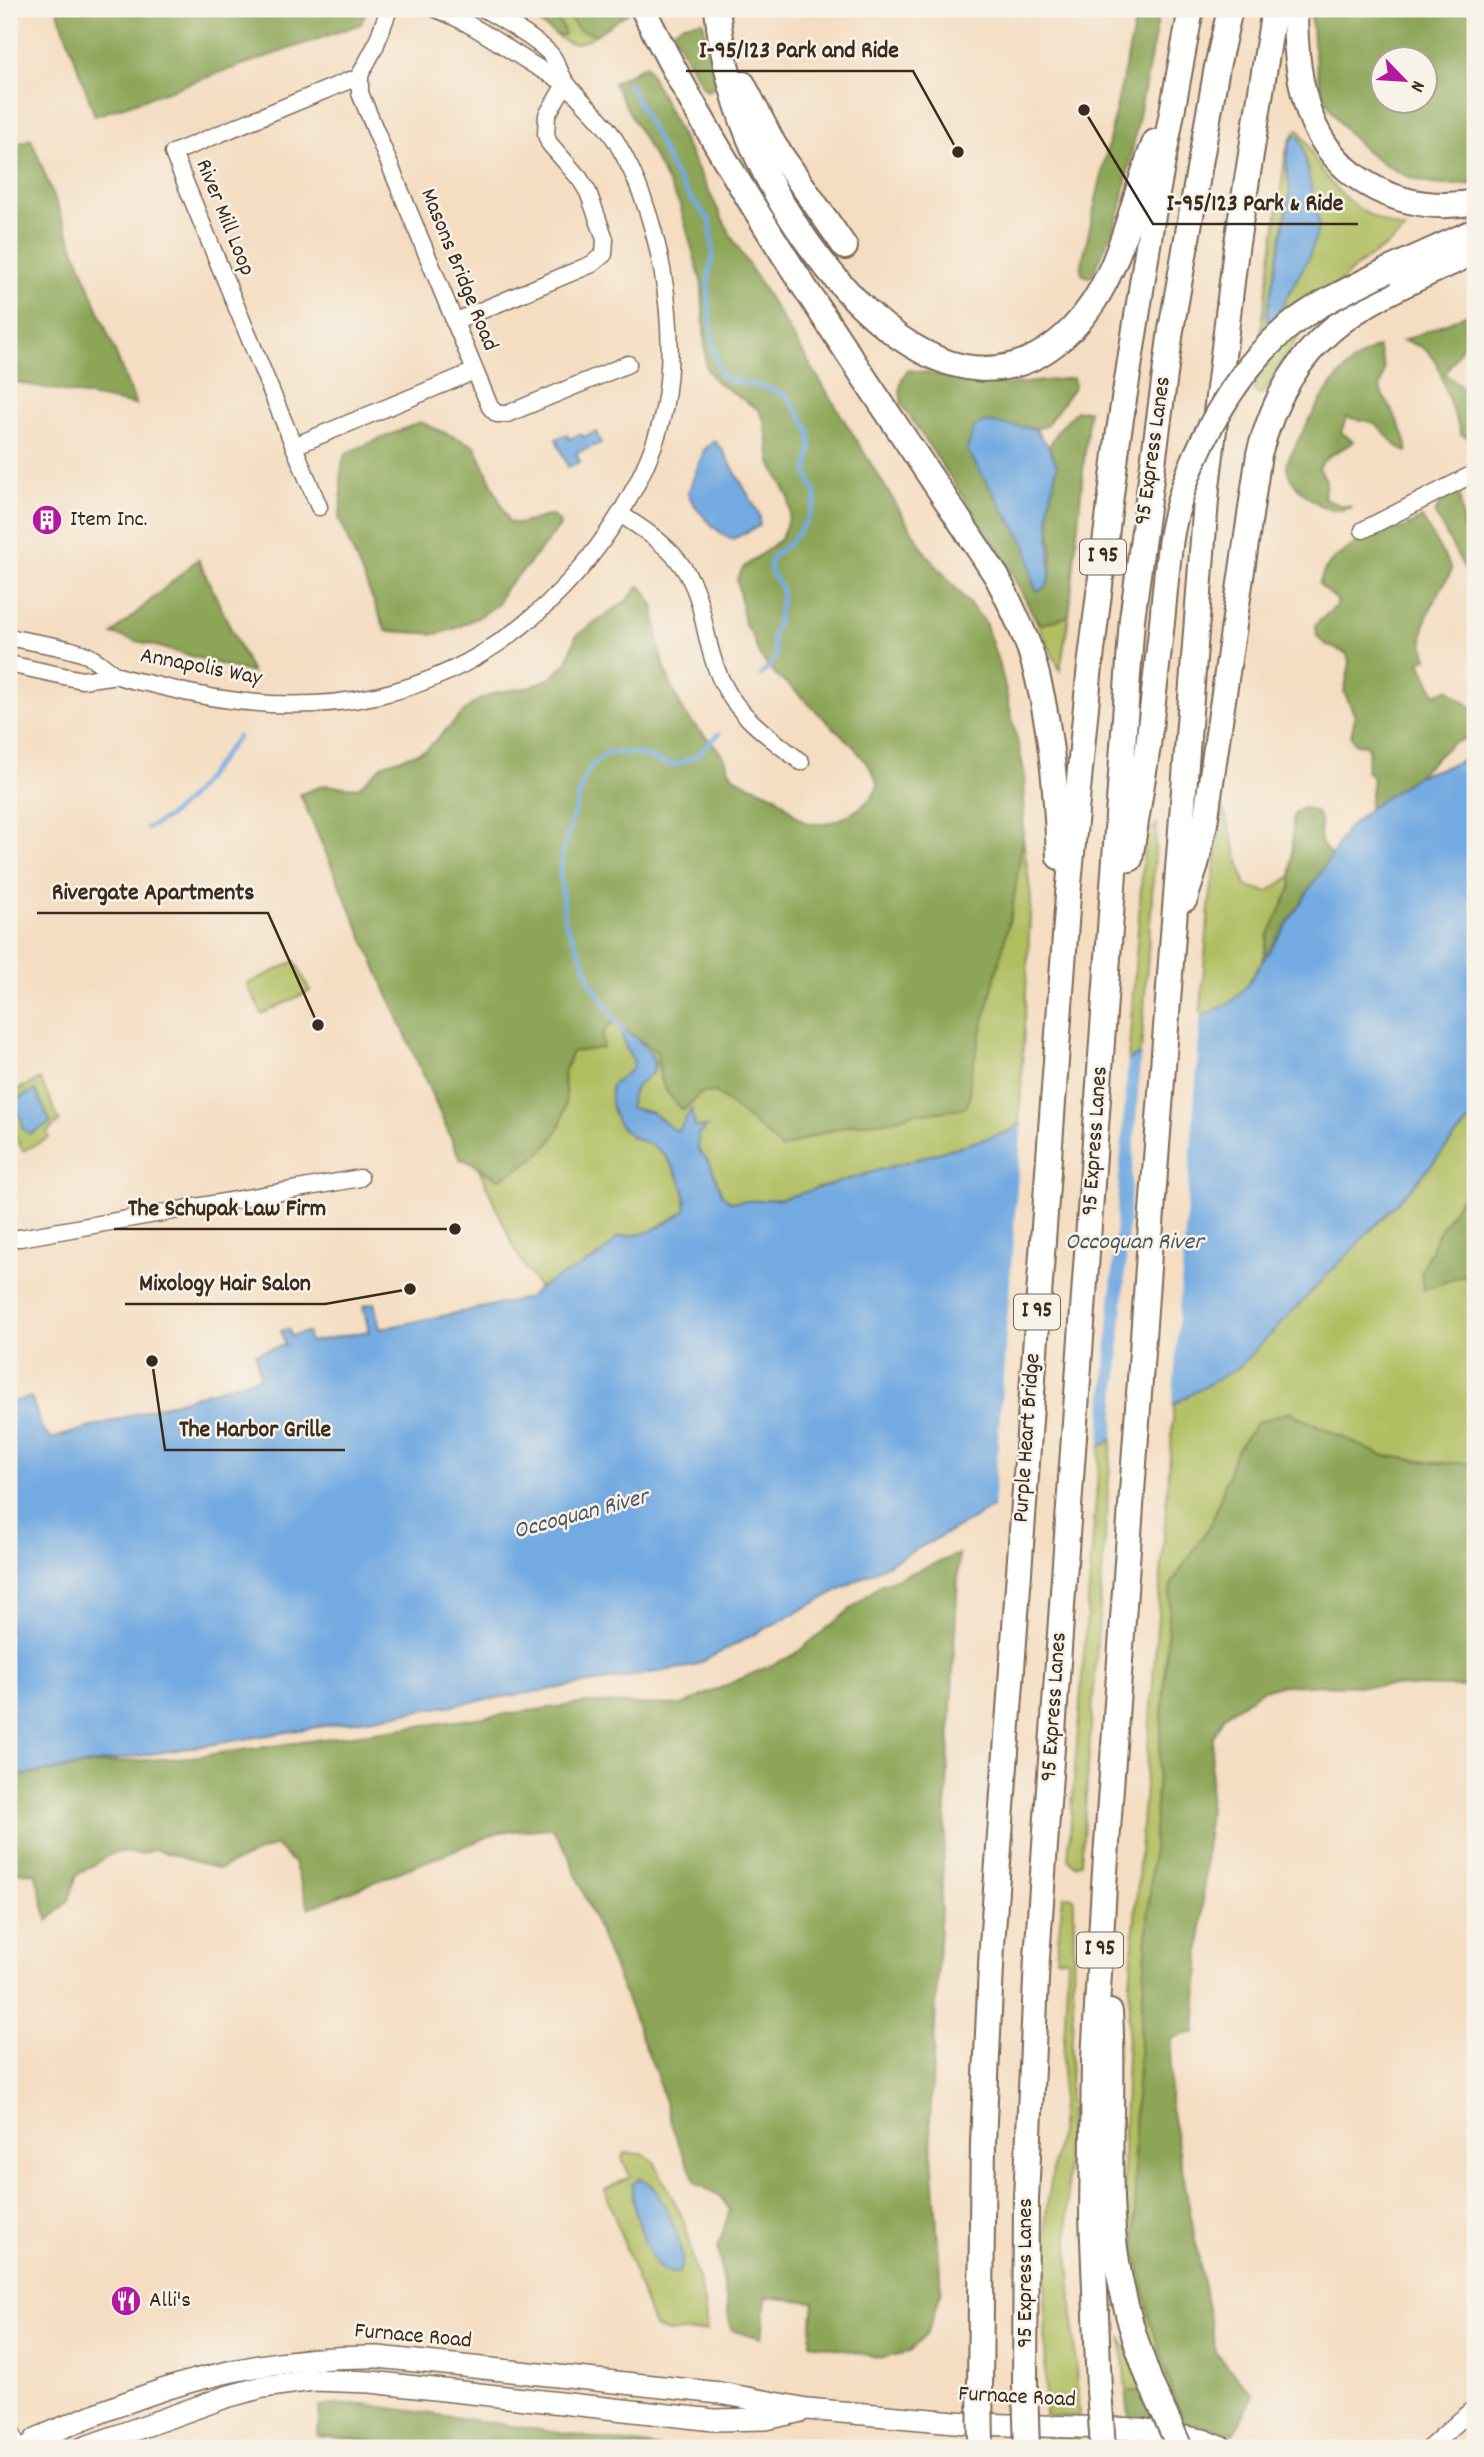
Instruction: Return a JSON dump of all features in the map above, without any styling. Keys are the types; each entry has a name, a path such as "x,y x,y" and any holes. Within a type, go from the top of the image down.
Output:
{"highway":[{"path":"643,9 730,171 997,577 1016,616 1036,673 1055,783 1063,942"},
{"name":"I 95","path":"1063,942 1092,649 1116,451 1139,293 1191,9"},
{"name":"95 Express Lanes","path":"1027,2448 1026,2199 1032,2057 1131,632 1173,316 1212,93 1230,9"},
{"name":"I 95","path":"1103,2448 1093,2280 1092,2177 1094,2059 1102,1916 1206,487 1236,248 1274,9"},
{"path":"1295,9 1295,33 1304,96 1321,138 1335,157 1354,177 1390,196 1435,206 1475,202"},
{"path":"718,20 734,96 756,155 773,188 818,256 864,308 901,340 923,353 966,368 1007,366 1028,360 1072,328 1089,307 1118,254 1140,179 1175,93"},
{"path":"725,58 748,91 774,145 845,247"},
{"path":"1107,987 1148,746 1172,529 1211,425 1233,389 1265,349 1296,321 1323,303 1386,271 1475,231"},
{"path":"1173,936 1201,844 1257,466 1272,412 1301,362 1326,334 1349,314 1377,297 1475,252"},
{"name":"Purple Heart Bridge","path":"981,2448 981,2211 986,2061 1063,942"},
{"path":"1102,1916 1112,2052 1112,2196 1115,2247 1129,2319 1151,2384 1180,2448"}],"main road":[{"name":"Furnace Road","path":"29,2448 36,2440 131,2399 166,2387 225,2372 337,2357 379,2357 719,2393 807,2409 978,2424 1141,2429 1203,2440 1223,2448"},
{"path":"417,2388 419,2362"},
{"name":"Furnace Road","path":"83,2448 180,2412 263,2387 334,2379 714,2420 766,2419 807,2409"},
{"path":"9,2432 15,2448"}],"street":[{"path":"359,80 389,9"},
{"name":"Annapolis Way","path":"436,9 471,23 539,70 566,83"},
{"name":"Annapolis Way","path":"9,637 85,654 117,675 187,693 261,704 343,702 413,687 457,669 522,628 579,570 620,514 649,458 664,410 670,345 663,272 643,200 617,143 606,126 566,83 552,55 484,9"},
{"name":"Masons Bridge Road","path":"359,80 360,93 490,407 495,413 501,415 628,364"},
{"name":"River Mill Loop","path":"319,507 173,153 341,84 359,80"},
{"path":"454,321 592,264 604,254 605,239 588,192 549,143 546,135 547,116 566,83"},
{"path":"294,446 475,370"},
{"path":"1363,530 1475,473"},
{"path":"620,514 659,540 677,558 697,594 710,651 727,693 764,732 801,762"},
{"name":"Annapolis Way","path":"9,664 82,680 117,675"},
{"path":"9,1238 360,1178"},
{"path":"1429,2448 1475,2407"}],"green space":[{"path":"57,9 358,9 366,12 361,24 95,116"},
{"path":"521,9 550,9 563,28 564,35 556,35"},
{"path":"550,9 563,9 579,30 597,34 576,43 561,39 556,35 564,35"},
{"path":"563,9 629,9 628,13 597,34 579,30"},
{"path":"1138,9 1160,9 1121,207 1092,276 1088,277 1082,274 1081,268"},
{"path":"1311,9 1475,9 1475,184 1438,185 1415,179 1398,172 1365,150 1339,121 1329,105 1315,59"},
{"path":"703,21 716,85 707,91 672,31 684,24"},
{"path":"646,65 731,236 927,555 985,622 1002,674 1025,775 1023,838 1012,910 970,1077 970,1097 966,1107 915,1113 890,1121 854,1124 815,1135 781,1149 716,1092 701,1093 683,1110 663,1084 657,1052 613,1022 603,1032 603,1048 572,1052 563,1078 566,1094 564,1111 554,1137 536,1156 499,1179 460,1159 300,794 325,785 358,788 384,764 426,750 471,705 481,699 498,692 531,687 552,677 567,662 576,636 627,600 640,586 647,593 654,609 661,656 680,704 693,724 721,753 733,775 773,795 803,821 817,824 834,821 857,810 870,799 878,786 873,772 854,747 775,675 759,655 752,634 745,625 737,579 743,568 781,539 790,514 789,498 771,463 765,422 759,410 715,381 706,368 702,285 680,205 613,83"},
{"path":"1298,129 1319,167 1346,199 1367,214 1405,230 1356,267 1336,286 1303,330 1264,392 1258,395 1253,388 1285,156 1289,142"},
{"path":"31,139 136,405 9,381 9,147"},
{"path":"1475,311 1475,331 1472,331 1445,374 1464,388 1474,420 1472,440 1461,434 1437,365 1429,352 1403,341"},
{"path":"1378,347 1384,366 1381,392 1403,433 1407,452 1373,423 1347,417 1341,432 1353,441 1326,459 1319,468 1326,480 1324,498 1352,507 1340,510 1328,508 1312,500 1297,486 1291,478 1287,462 1313,413 1335,381 1347,367"},
{"path":"909,370 1006,385 1073,378 1075,386 1046,426 1035,429 1013,426 967,450 1027,547 1034,586 1046,587 1050,577 1052,554 1049,505 1057,465 1049,447 1058,430 1076,411 1089,410 1069,616 1042,624 1035,618 1000,552 902,405 901,382"},
{"path":"420,422 475,446 509,522 519,524 551,515 559,521 560,526 503,591 498,604 481,616 437,634 386,631 339,519 342,469 346,453"},
{"path":"1459,489 1463,524 1475,556 1475,588 1435,514 1441,502"},
{"path":"1422,518 1451,572 1428,613 1423,635 1427,658 1420,662 1435,694 1449,689 1475,710 1475,735 1451,744 1417,776 1369,809 1373,778 1366,771 1369,752 1366,745 1356,744 1351,737 1355,716 1344,692 1350,663 1346,653 1324,644 1315,631 1315,625 1338,601 1319,584 1325,569 1334,559 1356,543 1378,531 1404,528"},
{"path":"198,559 252,673 112,634"},
{"path":"1069,616 1060,670 1035,618 1042,624"},
{"path":"1223,807 1246,886 1267,892 1292,876 1291,888 1268,936 1263,960 1246,987 1229,1004 1200,1018 1209,908"},
{"path":"1303,808 1317,814 1321,840 1332,855 1263,960 1268,936 1291,888 1293,818 1296,812"},
{"path":"1157,824 1141,1053 1128,1061 1145,835"},
{"path":"1023,838 1031,897 1019,1126 1008,1132 782,1199 731,1202 722,1195 710,1163 698,1150 698,1134 706,1127 695,1127 693,1117 686,1116 680,1131 672,1129 653,1113 629,1108 634,1089 655,1067 651,1054 645,1047 620,1029 634,1062 632,1069 611,1087 631,1137 655,1147 674,1169 685,1194 685,1211 645,1234 617,1237 593,1261 539,1288 519,1258 476,1162 486,1173 499,1179 533,1160 550,1143 566,1094 563,1077 572,1051 589,1050 613,1021 657,1052 660,1079 684,1110 701,1093 716,1092 781,1149 815,1135 854,1124 890,1121 915,1113 941,1112 970,1097 970,1077 1012,910"},
{"path":"295,961 310,991 262,1014 247,984"},
{"path":"40,1079 60,1121 47,1132 49,1138 23,1151 9,1120 9,1094"},
{"path":"1475,1114 1475,1463 1435,1463 1381,1455 1335,1435 1236,1451 1212,1522 1171,1585 1134,2127 1136,2250 1167,2378 1182,2422 1157,2370 1144,2334 1127,2242 1123,2154 1130,1983 1174,1404 1239,1367 1414,1185"},
{"path":"1475,1176 1475,1271 1423,1290 1421,1273 1437,1235"},
{"path":"1289,1412 1381,1455 1435,1463 1475,1463 1475,1687 1280,1685 1261,1691 1224,1716 1213,1737 1195,2033 1182,2034 1171,2040 1170,2102 1216,2353 1253,2395 1234,2434 1182,2422 1150,2319 1136,2250 1134,2127 1171,1585 1212,1522 1236,1451 1257,1422"},
{"path":"1112,1439 1081,1863 1075,1865 1068,1859 1100,1446"},
{"path":"959,1554 930,2121 941,2290 928,2332 909,2352 882,2358 810,2343 814,2302 766,2297 762,2338 731,2330 718,2248 730,2210 719,2195 696,2183 675,2135 656,2073 567,1852 552,1828 500,1832 309,1908 294,1863 275,1845 219,1869 154,1849 141,1854 115,1852 77,1875 69,1900 48,1921 35,1872 9,1873 9,1777 105,1763 191,1757 587,1703 682,1705 794,1655 880,1585"},
{"path":"1063,1897 1074,1898 1067,2158 1068,2239 1079,2417 1045,2416 1046,2213 1060,2125 1068,1959 1056,1958"},
{"path":"624,2153 642,2154 654,2161 683,2219 704,2303 707,2331 668,2333 654,2327 605,2190 630,2177 622,2157"},
{"path":"1121,2336 1143,2391 1126,2391"},
{"path":"1126,2391 1143,2391 1153,2417 1129,2419"},
{"path":"364,2404 662,2448 445,2448 318,2436 320,2406"},
{"path":"1048,2434 1078,2438 1079,2448 1048,2448"}],"water":[{"path":"1296,135 1302,144 1319,224 1309,257 1275,319 1268,322 1290,191 1286,159 1290,142"},
{"path":"986,422 1035,429 1049,447 1057,465 1049,505 1050,577 1046,587 1038,591 1034,586 1027,547 967,450 974,427"},
{"path":"596,432 601,443 576,453 580,462 568,467 556,439 567,434 569,439"},
{"path":"714,441 722,449 760,516 759,526 733,539 721,533 707,520 688,493 704,450"},
{"name":"Occoquan River","path":"1475,749 1475,1114 1414,1185 1239,1367 951,1531 694,1666 9,1777 9,1403 31,1397 42,1429 51,1439 260,1377 256,1353 285,1345 281,1331 289,1329 291,1336 307,1332 310,1342 369,1331 363,1306 374,1303 380,1329 528,1298 538,1289 598,1257 617,1237 645,1233 669,1222 685,1211 685,1194 678,1176 662,1152 622,1128 612,1109 611,1086 632,1069 634,1062 620,1029 645,1046 654,1066 653,1073 633,1092 630,1108 653,1113 672,1129 679,1131 691,1109 695,1127 707,1127 698,1134 698,1150 710,1163 722,1195 731,1202 782,1199 1008,1132 1208,1013 1229,1004 1246,987 1346,830 1369,809 1417,776 1457,763"},
{"path":"35,1090 51,1123 30,1134 22,1128 22,1118 13,1112 9,1103"},
{"path":"641,2178 656,2191 669,2215 679,2241 682,2262 679,2273 662,2270 645,2243 634,2204 632,2185"}],"pier":[{"path":"1201,1013 1172,1409 1113,1443 1141,1049"},
{"path":"1128,1057 1099,1451 993,1511 1022,1120"}],"waterway":[{"path":"628,82 674,173 710,221 713,254 708,281 708,301 715,355 721,375 729,380 772,389 788,397 810,433 807,474 815,492 816,502 804,525 790,542 773,556 770,564 771,573 781,587 782,596 772,638 776,655 761,675"},
{"path":"623,1032 590,981 565,922 560,872 563,851 584,779 591,766 607,753 636,753 674,766 697,755 719,734"},
{"path":"147,828 161,821 186,801 238,737"}],"place":[{"name":"I-95/123 Park & Ride","path":"1084,110"},
{"name":"I-95/123 Park and Ride","path":"958,152"},
{"name":"Item Inc.","path":"47,520"},
{"name":"Rivergate Apartments","path":"318,1025"},
{"name":"The Schupak Law Firm","path":"455,1229"},
{"name":"Mixology Hair Salon","path":"410,1289"},
{"name":"The Harbor Grille","path":"152,1361"},
{"name":"Alli's","path":"126,2301"}]}
